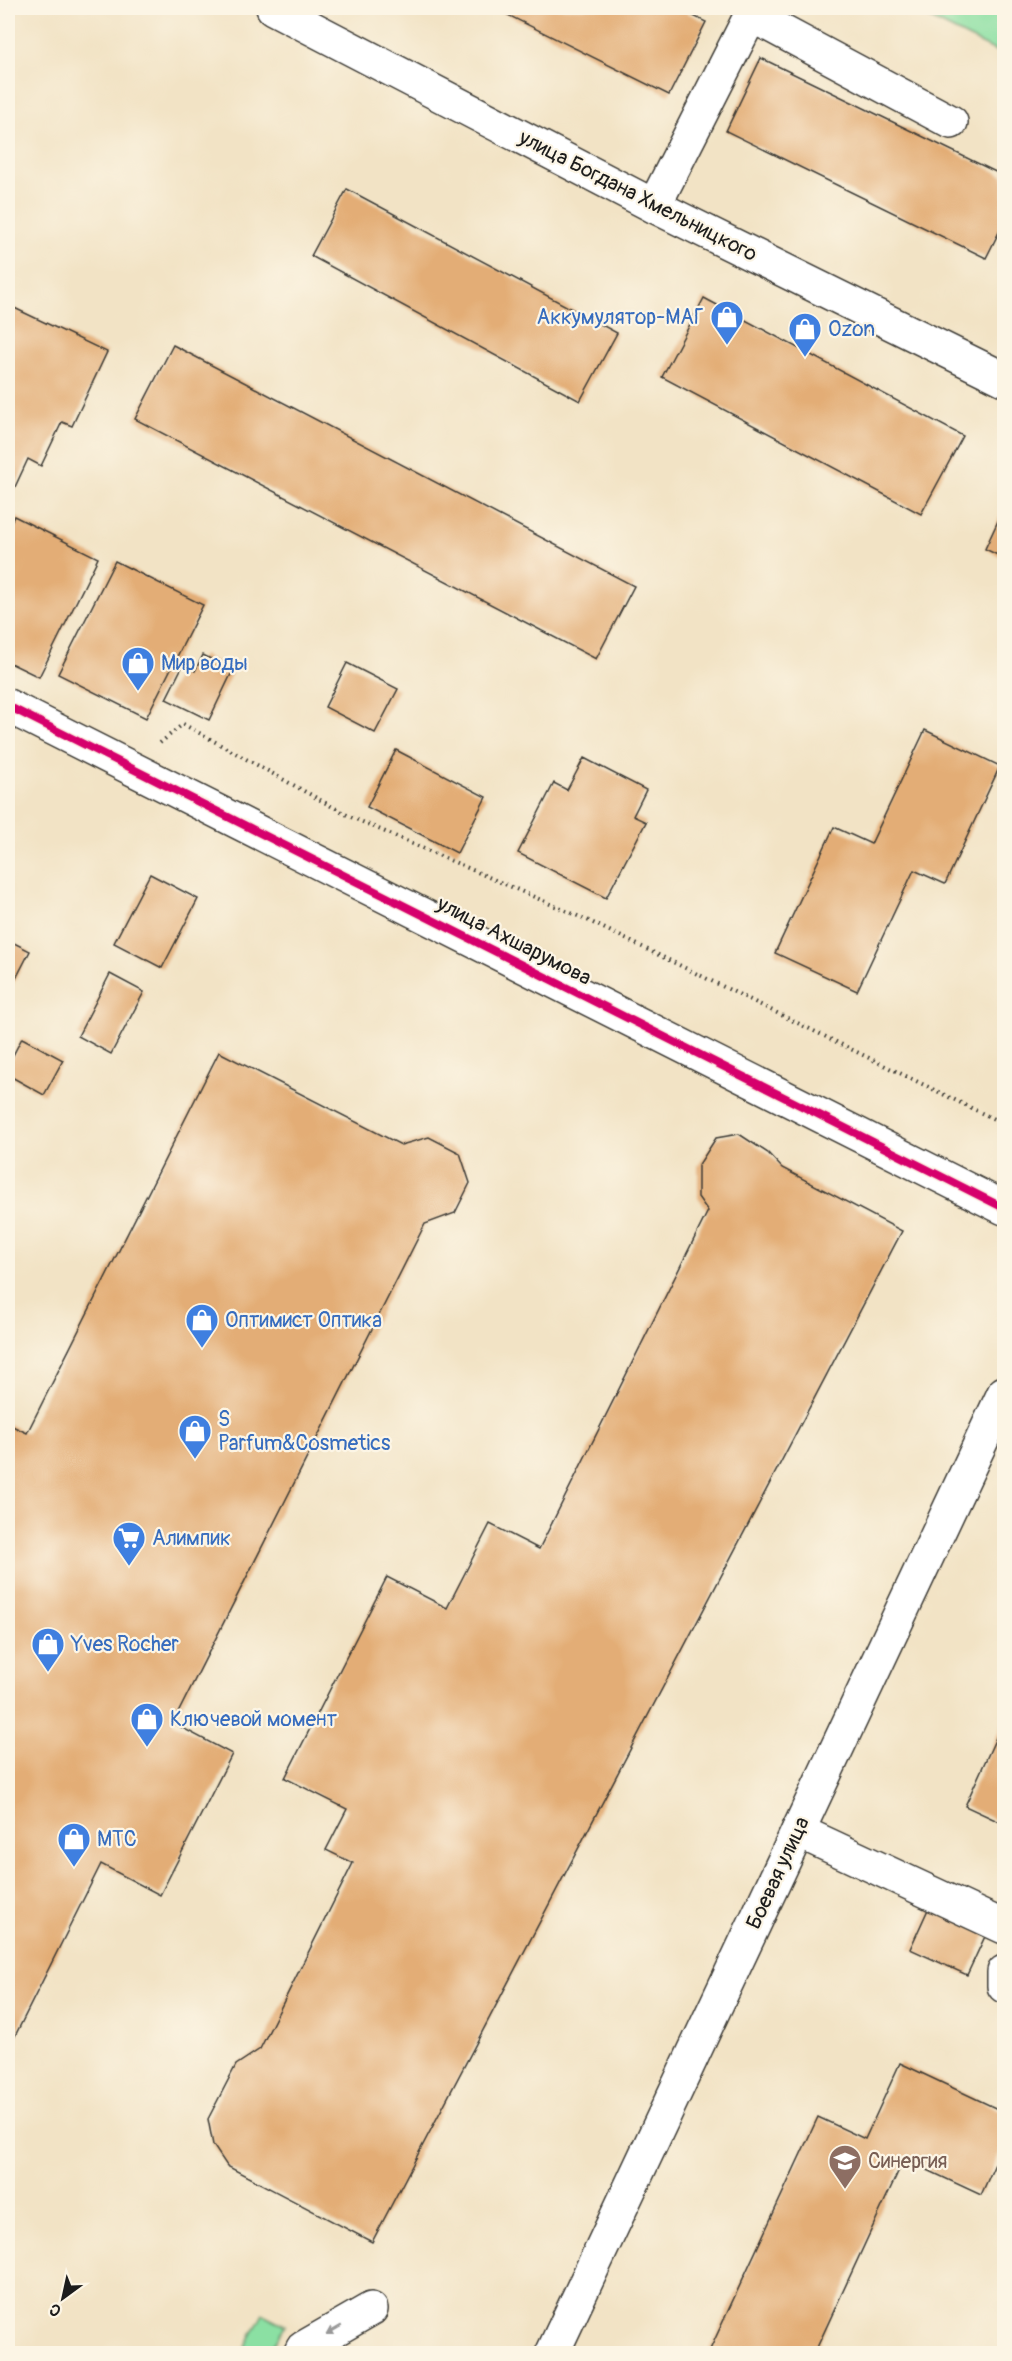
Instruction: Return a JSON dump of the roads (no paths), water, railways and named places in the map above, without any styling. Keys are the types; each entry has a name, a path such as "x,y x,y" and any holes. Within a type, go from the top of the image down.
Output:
{"main road":[{"name":"улица Богдана Хмельницкого","path":"273,8 654,206 1005,379"},
{"path":"654,206 745,11 951,122"},
{"name":"улица Ахшарумова","path":"8,706 1005,1208"},
{"name":"Боевая улица","path":"552,2354 1005,1393"},
{"path":"798,1831 1005,1927"},
{"path":"1005,1972 1005,1986"},
{"path":"300,2354 303,2348 370,2309"}],"place":[{"name":"Аккумулятор-МАГ","path":"727,346"},
{"name":"Ozon","path":"805,358"},
{"name":"Мир воды","path":"138,692"},
{"name":"Оптимист Оптика","path":"202,1349"},
{"name":"S Parfum&Cosmetics","path":"195,1460"},
{"name":"Алимпик","path":"129,1567"},
{"name":"Yves Rocher","path":"48,1673"},
{"name":"Ключевой момент","path":"147,1748"},
{"name":"МТС","path":"74,1868"},
{"name":"Синергия","path":"845,2190"}]}
